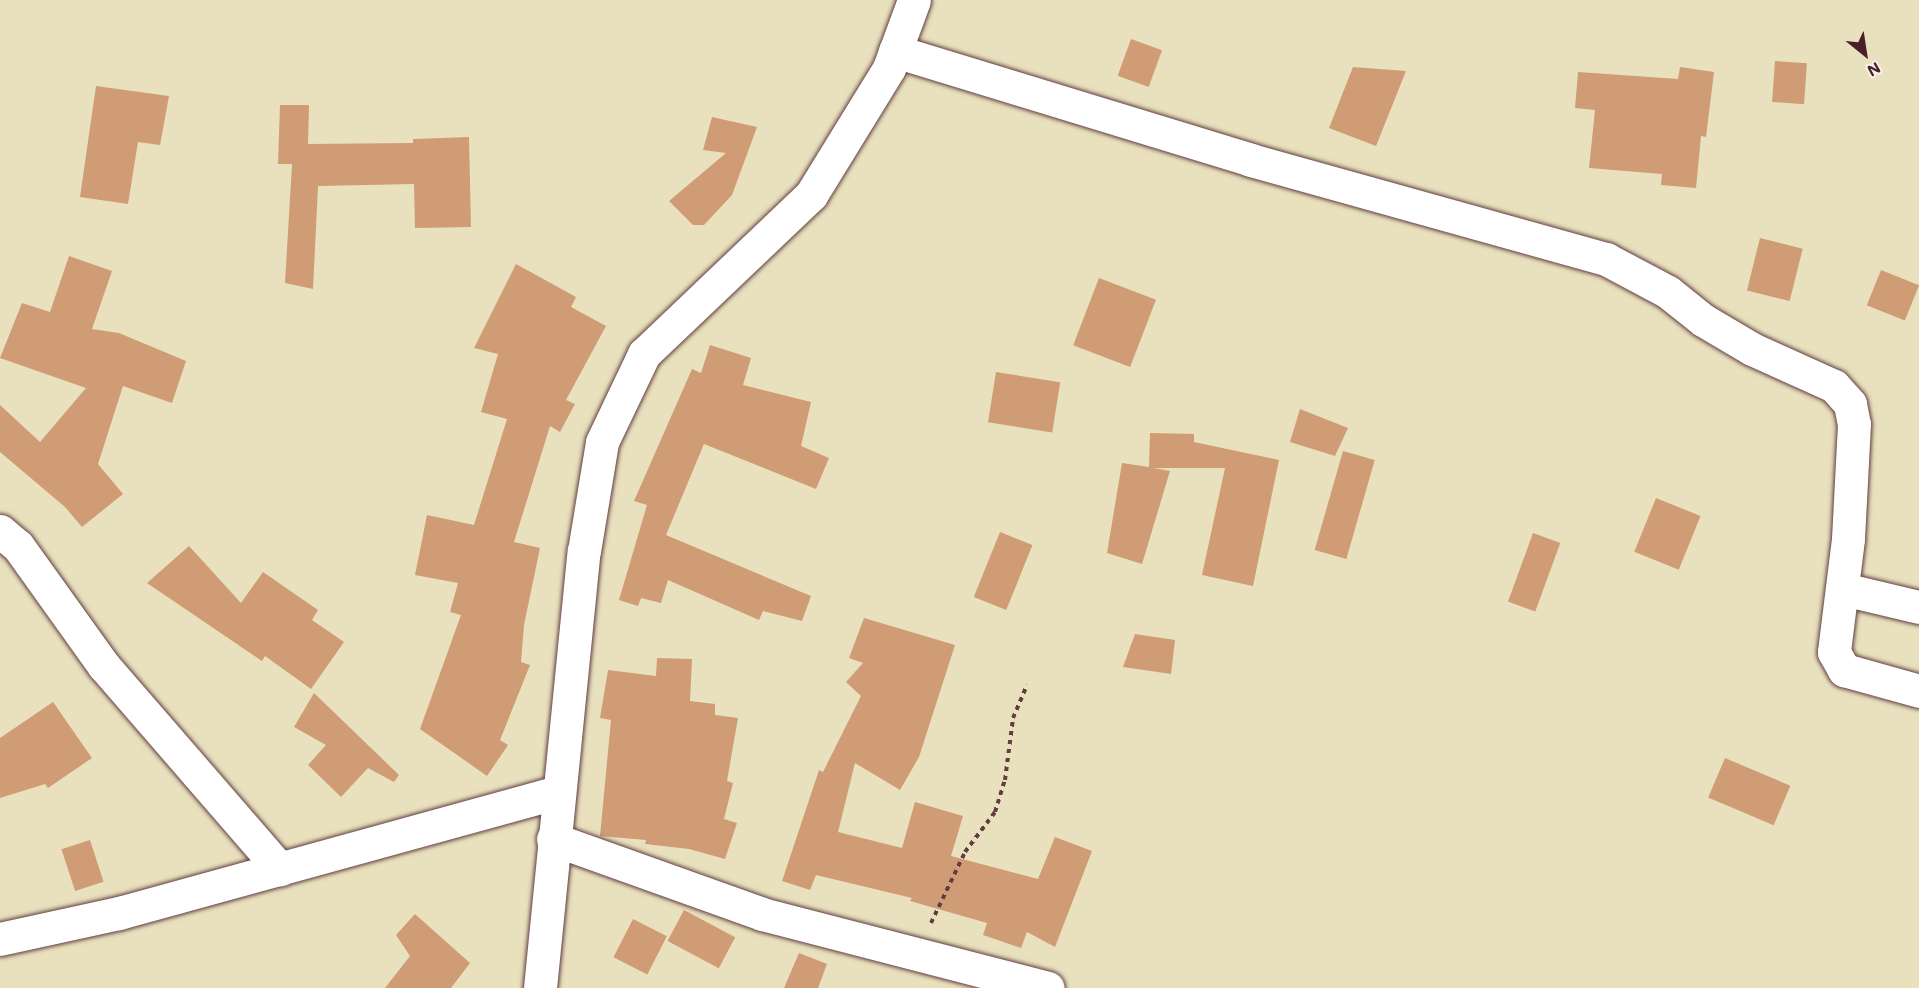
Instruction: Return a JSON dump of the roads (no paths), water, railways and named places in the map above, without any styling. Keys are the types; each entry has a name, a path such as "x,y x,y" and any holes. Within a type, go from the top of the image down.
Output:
{"street":[{"path":"540,988 553,839 584,551 602,442 644,354 811,195 889,68 914,0"},
{"path":"895,51 1251,160 1606,259 1668,292 1703,320 1752,349 1834,386 1850,404 1854,424 1843,589 1834,652 1844,670 1919,691"},
{"path":"0,531 18,546 104,666 279,869"},
{"path":"1843,589 1919,607"},
{"path":"0,939 119,914 558,792"},
{"path":"553,839 762,914 1048,988"}]}
